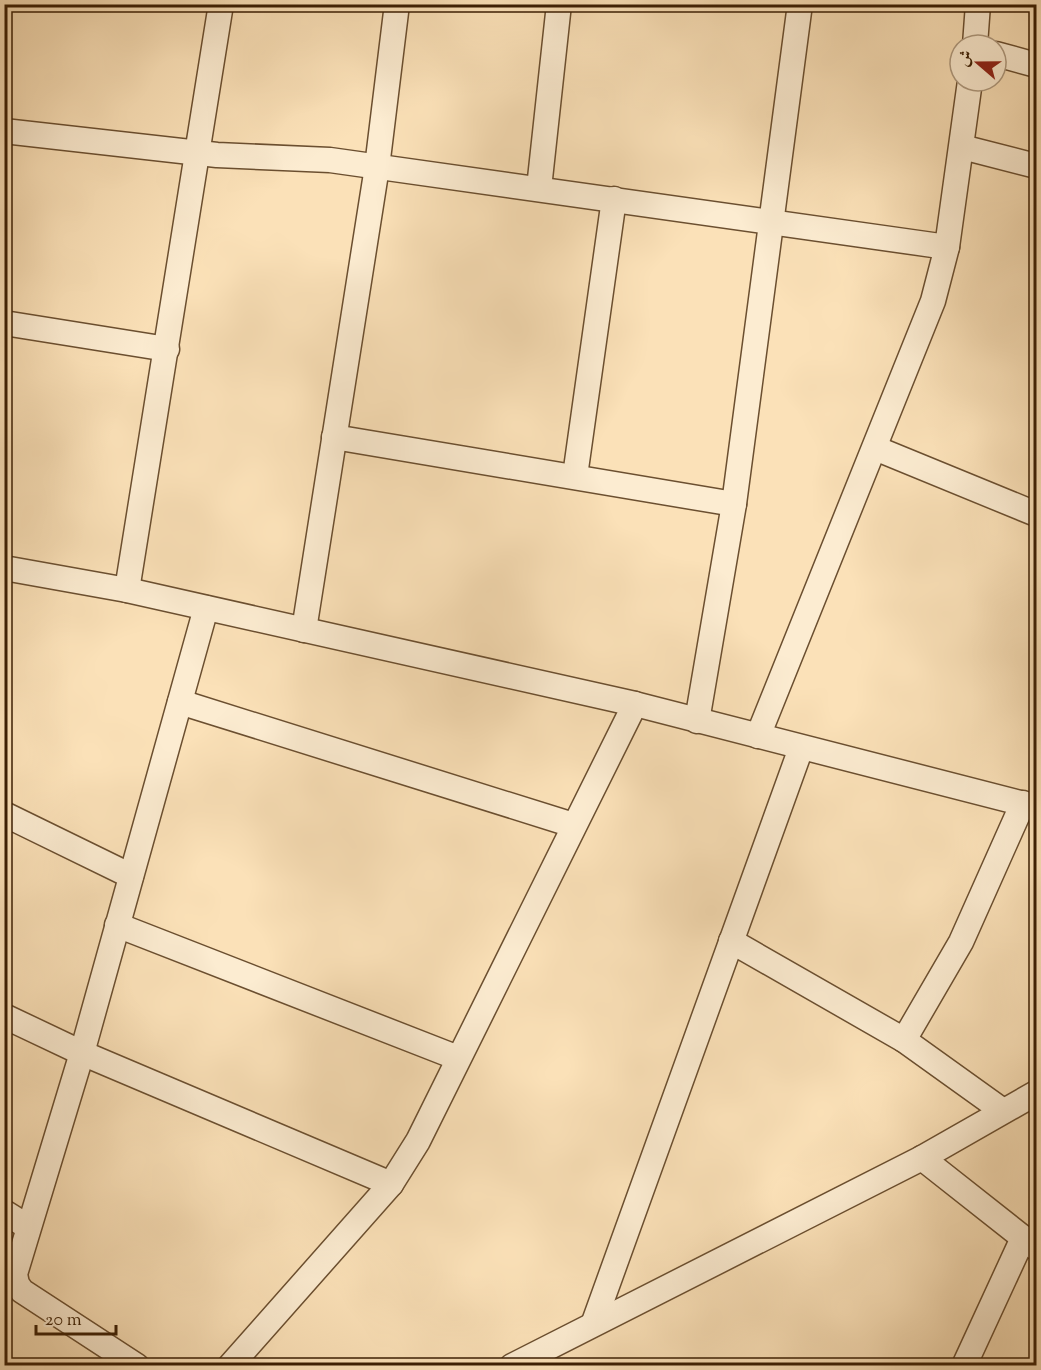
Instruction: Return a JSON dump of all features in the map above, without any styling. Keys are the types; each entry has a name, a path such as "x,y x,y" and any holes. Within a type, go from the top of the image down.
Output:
{"street":[{"path":"127,590 221,4"},
{"path":"304,630 377,167 397,4"},
{"path":"539,188 559,4"},
{"path":"697,721 734,504 800,4"},
{"path":"976,33 978,4"},
{"path":"1008,57 1036,65"},
{"path":"758,736 933,301 947,247 969,93"},
{"path":"4,131 196,153 330,160 772,220 947,247"},
{"path":"962,147 1036,166"},
{"path":"575,476 614,199"},
{"path":"4,323 166,349"},
{"path":"334,437 734,504"},
{"path":"875,448 1036,514"},
{"path":"4,568 127,590 635,704 1030,805 961,942 904,1040"},
{"path":"137,1365 22,1292 15,1274 82,1053 206,608"},
{"path":"180,702 573,825"},
{"path":"230,1365 391,1184 418,1141 635,704"},
{"path":"594,1322 801,748"},
{"path":"4,814 131,876"},
{"path":"117,925 458,1058"},
{"path":"731,941 904,1040 1003,1112"},
{"path":"4,1016 82,1053 391,1184"},
{"path":"512,1365 922,1158 1036,1093"},
{"path":"922,1158 1030,1243 964,1365"},
{"path":"4,1212 28,1227"}]}
